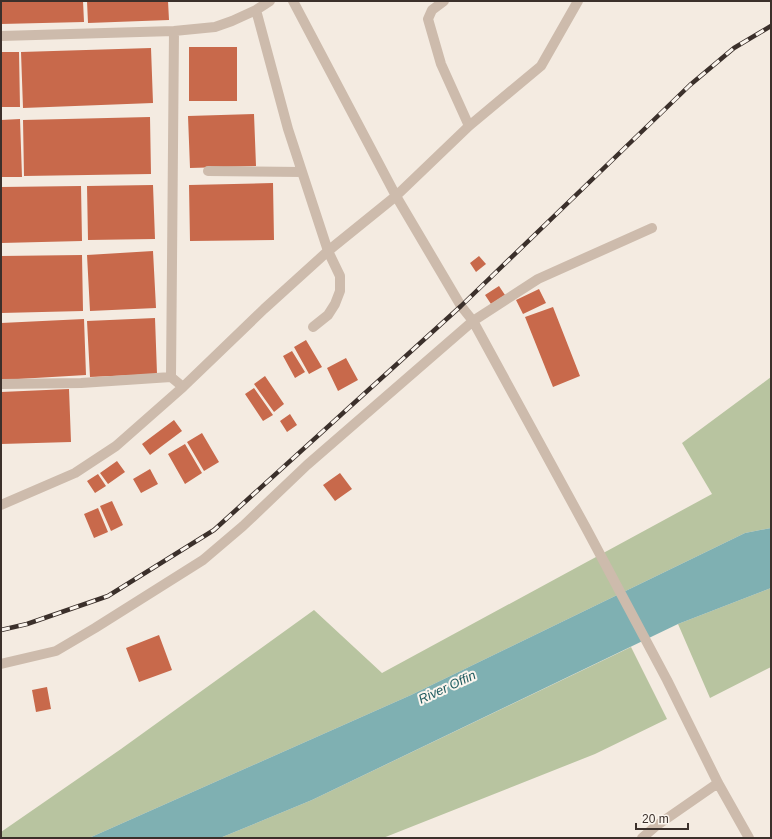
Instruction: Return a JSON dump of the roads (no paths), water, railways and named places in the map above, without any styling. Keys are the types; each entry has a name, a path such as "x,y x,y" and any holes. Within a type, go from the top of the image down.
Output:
{"street":[{"path":"1,36 174,31 215,27 256,10 270,1"},
{"path":"293,1 396,196 461,306 473,321 586,528 667,680 718,783 749,838"},
{"path":"444,1 432,10 428,19 441,64 469,126"},
{"path":"1,505 75,473 116,446 183,387 259,314 328,251 396,196 469,126 541,66 578,1"},
{"path":"256,10 288,129 328,251 340,276 340,291 335,304 328,315 313,327"},
{"path":"171,377 174,31"},
{"path":"208,171 302,172"},
{"path":"1,664 56,651 202,560 243,526 307,465 473,321 538,279 652,228"},
{"path":"1,384 81,383 171,377 183,387"},
{"path":"642,838 656,826 718,783"}],"water":[{"name":"River Offin","path":"771,528 771,588 678,624 312,800 220,838 89,838 411,695 745,533"}],"railway":[{"path":"1,630 27,624 108,596 214,530 461,306 690,85 734,48 771,26"}]}
